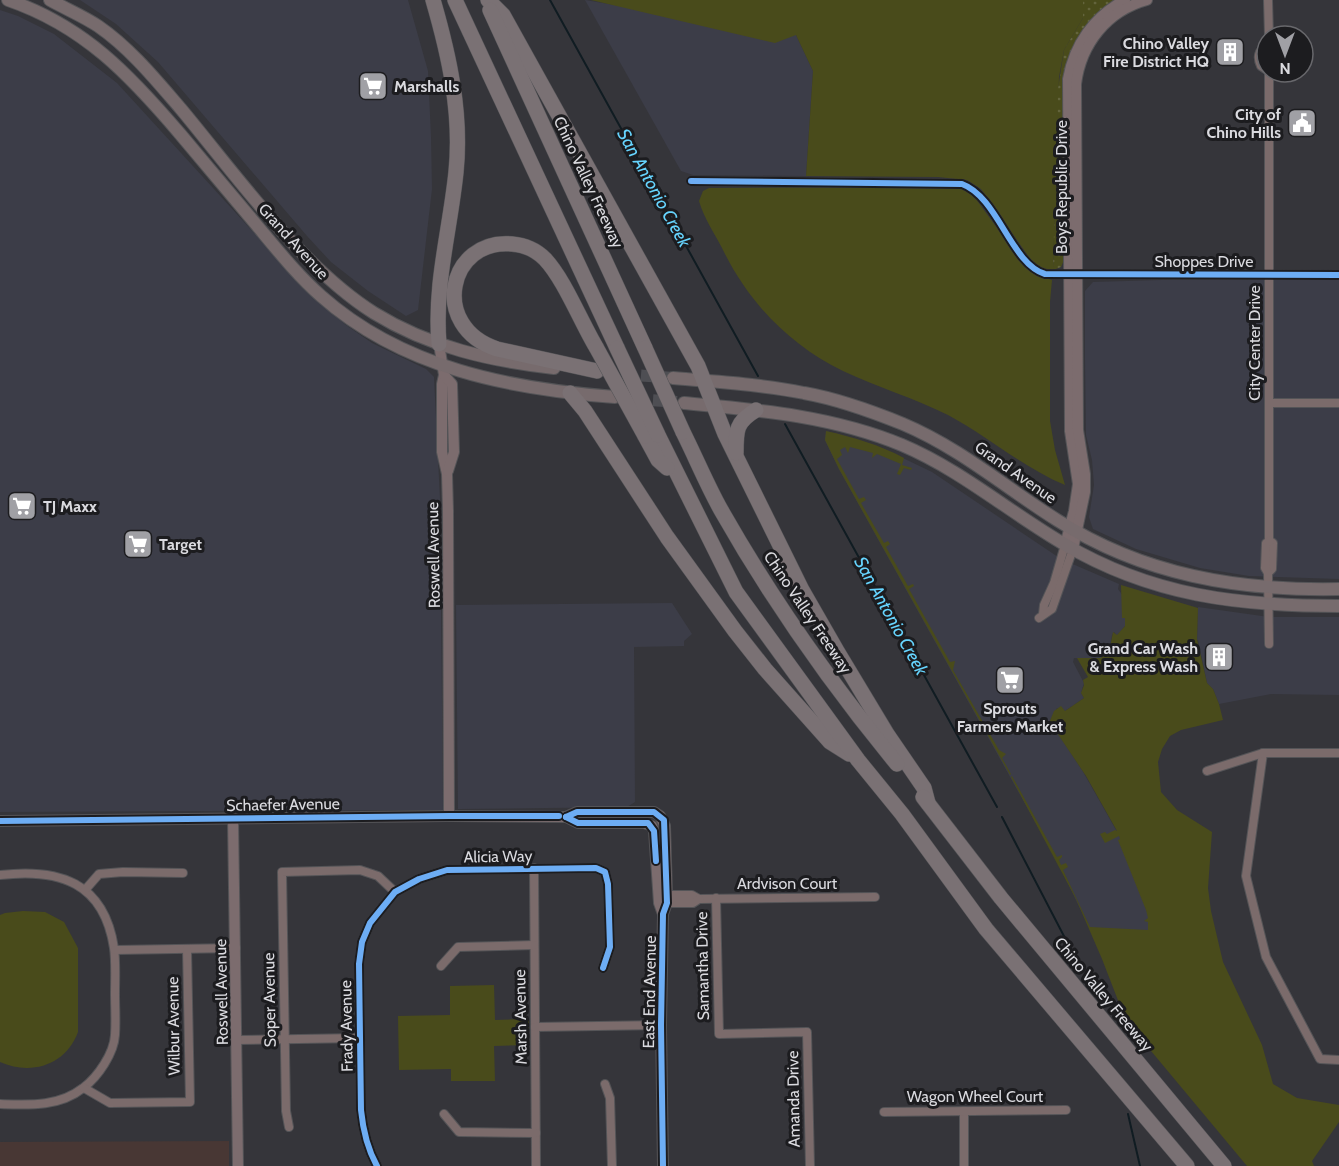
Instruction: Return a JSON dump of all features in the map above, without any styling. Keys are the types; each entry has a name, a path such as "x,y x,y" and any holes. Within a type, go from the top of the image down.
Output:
{"highway":[{"path":"433,0 448,52 458,128 456,171 439,280 437,314 439,344"},
{"path":"455,0 617,348 652,436"},
{"path":"487,0 502,15 698,366 736,456 808,600 881,723 924,788 928,803"},
{"name":"Chino Valley Freeway","path":"487,0 683,432 739,541 803,640 854,712 1001,898 1224,1166"},
{"path":"600,372 497,349 473,336 458,317 454,298 456,281 463,267 475,254 493,245 521,245 535,250 545,259 556,274 596,347 679,481 736,592 858,760 902,814 986,929 1187,1166"},
{"path":"570,393 585,411 661,529 735,632 830,742 858,760"},
{"path":"736,456 738,426 743,419 756,410"}],"main road":[{"name":"Grand Avenue","path":"8,0 26,6 87,39 117,65 148,97 308,283 334,307 372,333 443,370 570,393 615,397"},
{"name":"Grand Avenue","path":"50,0 98,26 130,54 162,86 285,234 328,277 374,313 439,344 496,360 600,372"},
{"name":"Boys Republic Drive","path":"1073,275 1068,97 1070,71 1080,43 1090,28 1112,8 1125,0"},
{"name":"Boys Republic Drive","path":"1069,547 1078,484 1070,431 1076,88 1079,68 1088,45 1102,26 1119,12 1147,0"},
{"name":"Roswell Avenue","path":"439,344 443,370 452,384 454,452 447,474 449,816"},
{"name":"Grand Avenue","path":"673,378 789,390 846,403 919,431 963,456 1073,530 1129,556 1181,574 1223,583 1268,588 1339,589"},
{"name":"Grand Avenue","path":"684,403 803,416 854,428 886,439 927,457 974,483 1025,520 1069,547 1118,571 1163,586 1210,597 1269,605 1339,606"},
{"name":"Schaefer Avenue","path":"0,821 566,816 577,812 654,812 664,820"},
{"name":"Schaefer Avenue","path":"566,816 578,823 644,823 652,826"},
{"name":"Roswell Avenue","path":"233,818 238,1166"},
{"name":"East End Avenue","path":"663,1166 661,1025 664,820"},
{"name":"East End Avenue","path":"652,826 663,899"}],"street":[{"path":"1268,0 1269,24"},
{"name":"City Center Drive","path":"1268,84 1270,541 1266,543 1265,568 1268,573 1269,644"},
{"name":"Shoppes Drive","path":"691,182 963,184 976,192 1031,267 1046,274 1339,275"},
{"path":"1270,403 1339,403"},
{"path":"1041,616 1069,547"},
{"path":"1207,771 1263,753 1339,753"},
{"path":"1263,753 1246,876 1266,957 1320,1059 1339,1060"},
{"name":"Marsh Avenue","path":"534,868 536,1166"},
{"name":"Alicia Way","path":"394,892 419,879 447,870 596,868 605,872 608,884 610,947 603,968"},
{"name":"Soper Avenue","path":"289,1127 286,1111 282,872 360,870 378,876 394,892"},
{"path":"0,875 23,872 57,876 85,890 99,907 108,923 114,950 115,1037 104,1065 84,1088 43,1105 0,1104"},
{"path":"85,890 99,874 183,873"},
{"name":"Frady Avenue","path":"377,1166 369,1151 363,1130 359,964 362,942 370,923 394,892"},
{"name":"Ardvison Court","path":"663,899 693,903 699,899 716,898 874,897"},
{"name":"Samantha Drive","path":"716,898 719,1034 807,1032"},
{"path":"441,966 458,947 534,945"},
{"path":"114,950 236,948"},
{"name":"Wilbur Avenue","path":"84,1088 110,1103 190,1102 187,949"},
{"path":"535,1027 661,1025"},
{"name":"Amanda Drive","path":"807,1032 810,1166"},
{"path":"236,1040 360,1038"},
{"path":"605,1083 610,1098 612,1166"},
{"name":"Wagon Wheel Court","path":"884,1112 1066,1110"},
{"path":"964,1111 964,1166"},
{"path":"444,1114 459,1132 536,1133"}],"shaded area":[{"path":"80,0 408,0 428,71 431,137 432,189 418,310 406,316 368,291 331,262 158,62 116,24"},
{"path":"585,0 796,35 813,71 806,176 693,175 681,171"},
{"path":"591,0 1083,0 1083,18 1064,50 1059,77 1053,270 1042,268 1031,260 981,189 967,180 938,177 806,176 813,71 796,35 775,43"},
{"path":"1083,0 1115,0 1089,22 1063,85 1064,260 1061,267 1053,270 1058,89 1064,50 1083,18"},
{"path":"0,10 18,16 54,34 117,83 309,293 346,325 372,343 426,369 434,377 440,499 443,810 0,812"},
{"path":"946,187 962,189 973,195 1027,269 1038,276 1052,280 1050,421 1065,485 1034,470 948,415 843,371 806,349 774,322 747,290 735,273 699,201 703,191 709,188"},
{"path":"1339,276 1339,579 1249,576 1200,568 1136,549 1093,529 1089,517 1094,485 1092,460 1086,435 1085,291 1093,282"},
{"path":"826,431 882,448 932,472 1061,559 1119,584 1118,589 1123,596 1125,626 1117,636 1114,632 1110,648 1101,658 1074,658 1073,662 1084,683 1081,693 1084,698 1065,711 1057,708 1049,723 1082,770 1120,837 1155,934 1091,931 1059,865 839,469 825,440"},
{"path":"826,431 885,449 904,458 902,465 912,468 911,470 904,468 900,475 897,474 901,464 877,454 872,458 873,453 850,447 848,453 845,447 840,450 842,455 837,459 859,499 864,497 866,500 861,503 884,543 888,541 890,544 886,547 908,586 913,584 914,586 909,589 950,662 955,661 953,670 999,750 1006,754 1002,758 1010,775 839,469 825,440"},
{"path":"1121,585 1198,608 1197,639 1207,683 1213,689 1223,720 1181,730 1170,736 1162,749 1158,762 1161,792 1177,810 1212,832 1208,888 1223,962 1262,1045 1273,1084 1297,1098 1339,1105 1339,1122 1312,1161 1314,1166 1247,1166 1126,1021 1076,899 1011,777 1057,857 1062,855 1059,860 1061,865 1066,863 1068,867 1063,870 1090,927 1148,930 1148,922 1144,921 1148,918 1146,910 1118,840 1119,836 1105,843 1100,834 1117,831 1086,776 1049,723 1054,711 1061,706 1065,711 1084,698 1081,693 1083,680 1088,677 1077,658 1101,658 1110,647 1113,632 1117,635 1125,626 1125,618 1122,618"},
{"path":"672,603 692,634 684,641 684,646 634,647 635,802 627,807 458,809 456,605"},
{"path":"1198,607 1269,617 1339,617 1339,695 1271,694 1219,704 1213,689 1207,683 1197,640"},
{"path":"23,911 45,912 64,922 78,948 78,1032 65,1053 56,1060 46,1065 24,1068 0,1062 0,915"},
{"path":"494,985 495,1020 529,1019 529,1045 494,1046 495,1081 451,1081 451,1069 399,1070 398,1016 450,1015 450,986"},
{"path":"229,1141 229,1166 0,1166 0,1142"}],"waterway":[{"name":"San Antonio Creek","path":"550,0 758,376"},
{"name":"San Antonio Creek","path":"785,424 997,807"},
{"name":"San Antonio Creek","path":"1002,817 1079,965"},
{"name":"San Antonio Creek","path":"1128,1114 1140,1166"}],"tunnel":[{"path":"623,374 673,378"},
{"path":"635,399 677,402"}],"cycle path":[{"path":"691,181 962,184 975,191 985,202 1023,258 1033,268 1045,274 1339,275"},
{"path":"566,817 577,812 654,812 664,820 667,903 663,914 661,1025 663,1166"},
{"path":"0,821 559,816"},
{"path":"566,817 578,823 648,823 654,831 656,861"},
{"path":"377,1166 366,1139 361,1110 359,964 362,942 370,923 395,892 419,879 447,870 596,868 605,872 608,884 610,947 603,968"}],"place":[{"name":"Chino Valley Fire District HQ","path":"1230,52"},
{"name":"Marshalls","path":"373,86"},
{"name":"City of Chino Hills","path":"1302,123"},
{"name":"TJ Maxx","path":"22,506"},
{"name":"Target","path":"138,544"},
{"name":"Grand Car Wash & Express Wash","path":"1219,657"},
{"name":"Sprouts Farmers Market","path":"1010,680"}]}
